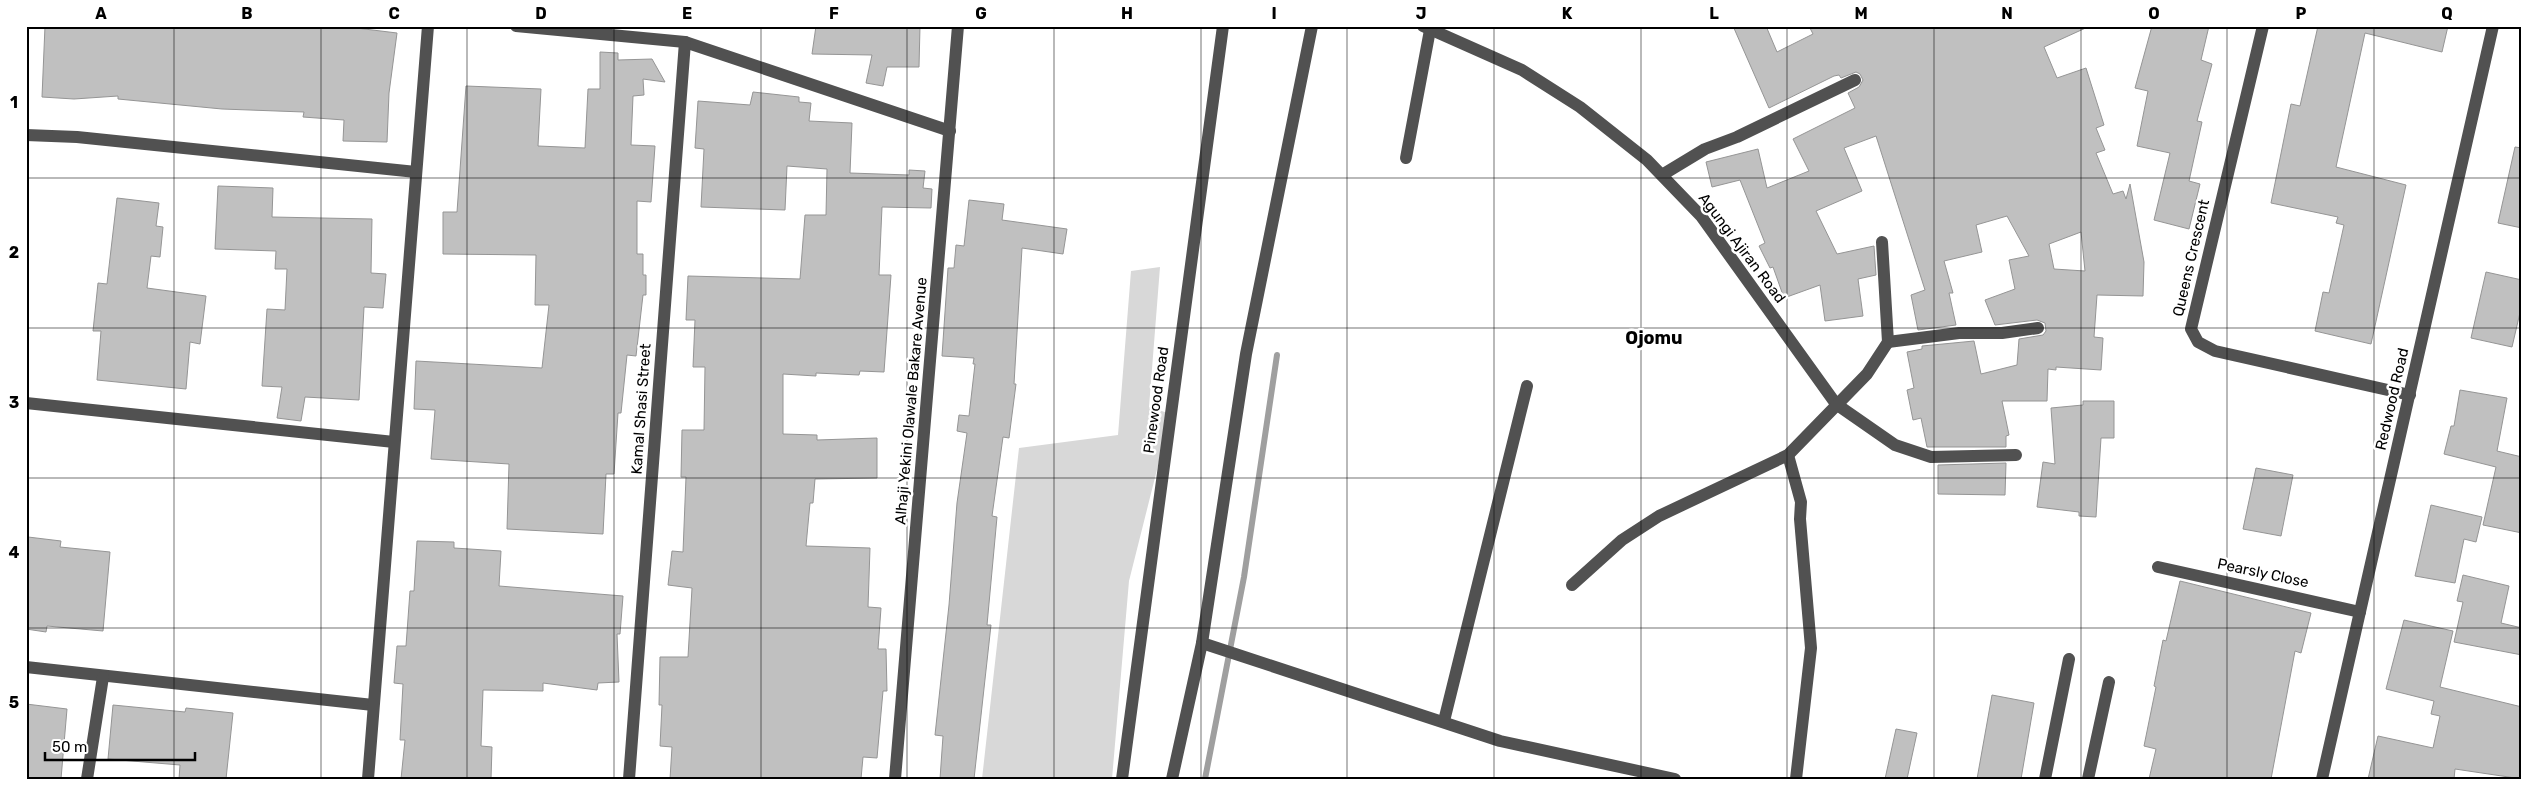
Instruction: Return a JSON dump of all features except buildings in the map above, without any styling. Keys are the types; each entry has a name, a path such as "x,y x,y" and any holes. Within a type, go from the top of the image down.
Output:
{"street":[{"path":"368,779 428,26"},
{"path":"516,26 685,42 950,131"},
{"name":"Alhaji Yekini Olawale Bakare Avenue","path":"895,779 958,26"},
{"name":"Pinewood Road","path":"1122,779 1223,26"},
{"path":"1172,779 1202,644 1246,354 1312,26"},
{"name":"Queens Crescent","path":"2263,26 2191,329 2198,342 2215,351 2410,395"},
{"name":"Redwood Road","path":"2322,779 2493,26"},
{"path":"1406,158 1426,28"},
{"name":"Agungi Ajiran Road","path":"1426,28 1522,70 1580,107 1647,160 1701,216 1836,404 1895,445 1931,457 2016,455"},
{"name":"Kamal Shasi Street","path":"629,779 685,42"},
{"path":"1662,175 1705,149 1738,137 1855,80"},
{"path":"26,135 77,137 416,172"},
{"path":"1572,585 1622,540 1659,516 1788,455 1867,374 1888,342 1882,242"},
{"path":"1888,342 1959,333 2002,333 2038,328"},
{"path":"1444,722 1527,386"},
{"path":"26,403 394,442"},
{"path":"1788,455 1801,502 1800,519 1812,648 1796,779"},
{"name":"Pearsly Close","path":"2158,567 2360,612"},
{"path":"1202,644 1444,722 1500,742 1675,779"},
{"path":"2045,779 2069,659"},
{"path":"26,667 103,677 373,705"},
{"path":"87,779 103,677"},
{"path":"2088,779 2109,682"}],"shaded area":[{"path":"1160,267 1149,407 1171,414 1129,581 1112,779 982,779 1019,448 1118,435 1131,271"}],"waterway":[{"path":"1205,779 1244,577 1277,355"}],"district":[{"name":"Ojomu","path":"1654,338"}]}
